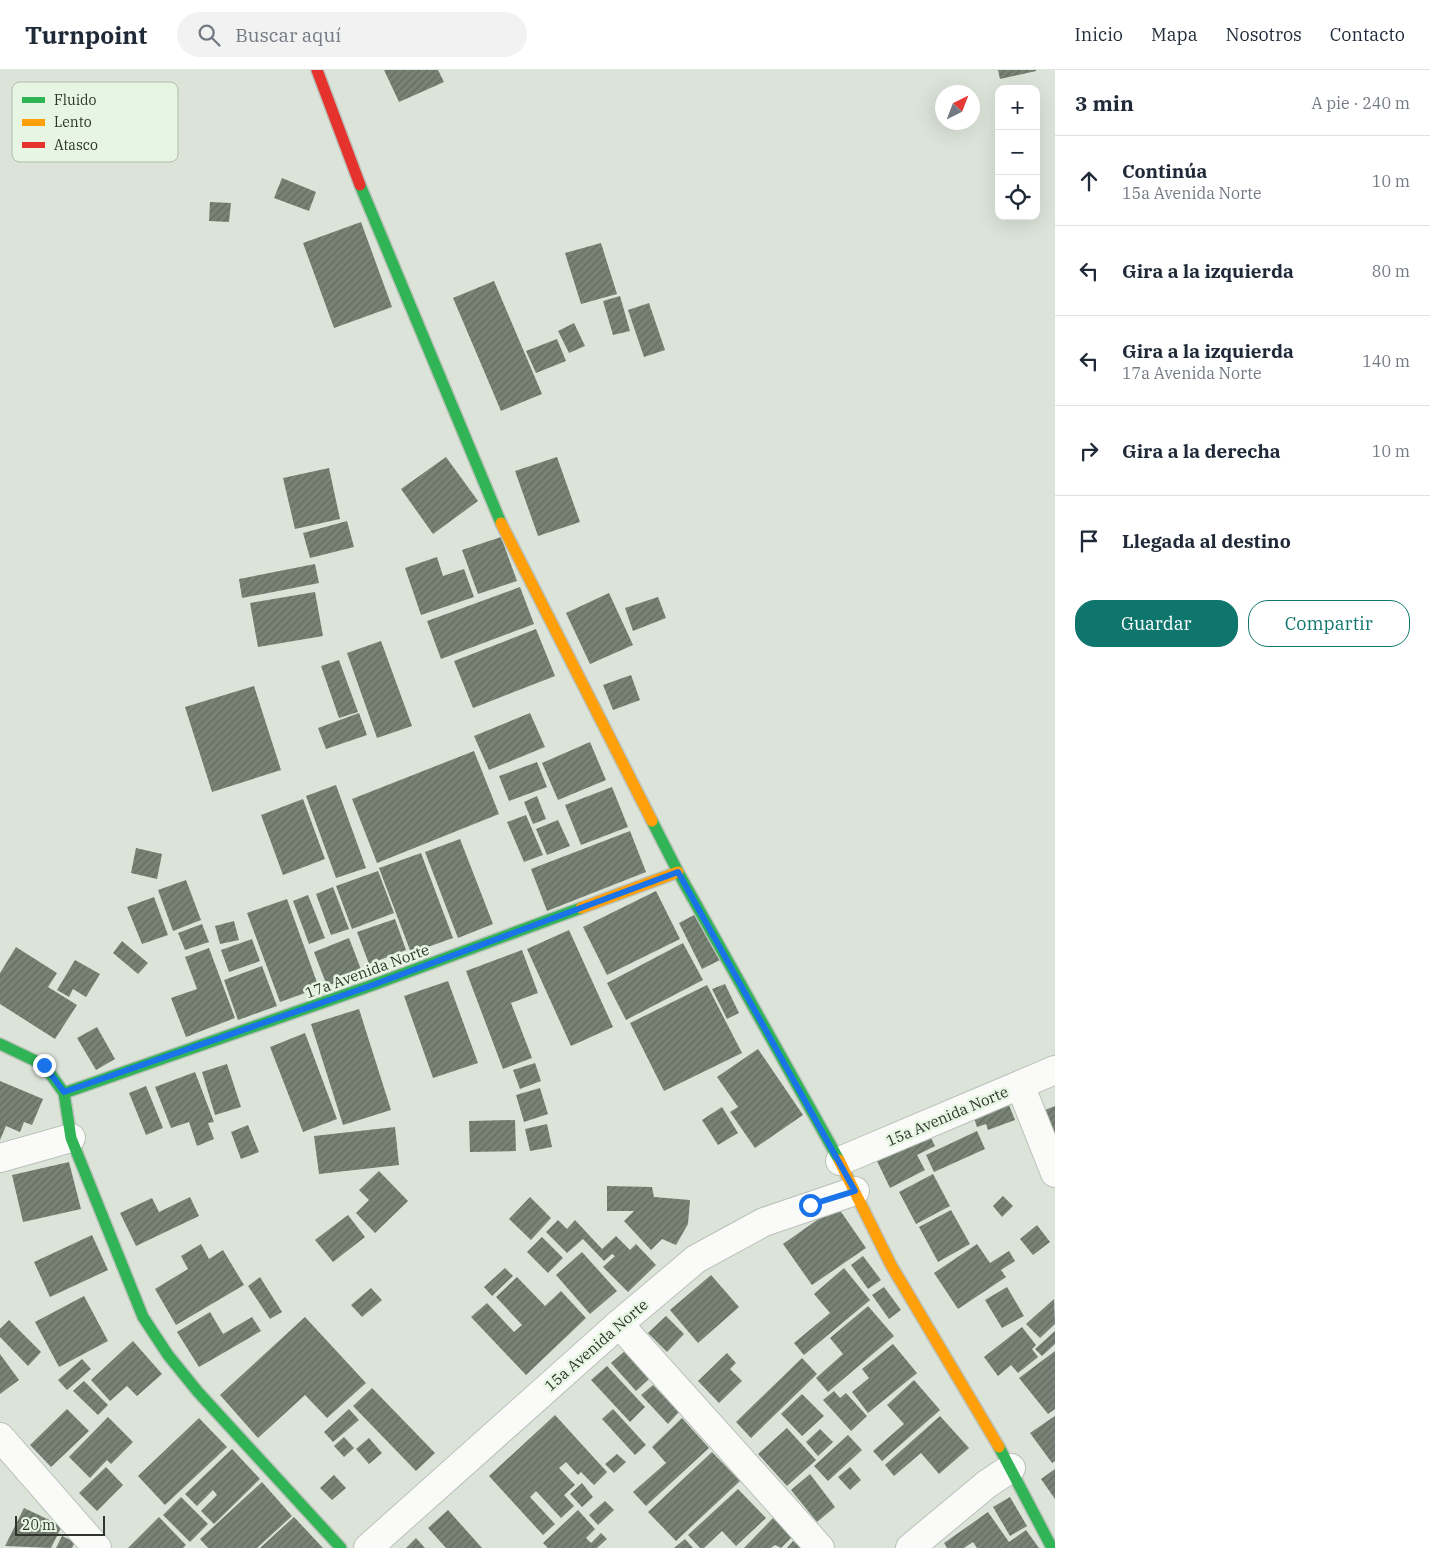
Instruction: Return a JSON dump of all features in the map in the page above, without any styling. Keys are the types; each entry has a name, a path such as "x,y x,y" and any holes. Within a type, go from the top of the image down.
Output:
{"street":[{"path":"317,70 356,175 503,526 678,872 840,1161 891,1265 1011,1468 1052,1548"},
{"name":"17a Avenida Norte","path":"64,1092 370,986 678,872"},
{"path":"0,1044 44,1065 64,1092 71,1138 144,1317 168,1355 198,1392 341,1548"},
{"name":"15a Avenida Norte","path":"840,1161 1055,1070"},
{"path":"1020,1085 1055,1173"},
{"path":"0,1158 71,1138"},
{"name":"15a Avenida Norte","path":"368,1548 619,1324 696,1259 764,1222 855,1191"},
{"path":"619,1324 820,1548"},
{"path":"0,1438 97,1548"},
{"path":"910,1548 980,1490 1011,1468"}],"building":[{"path":"384,70 438,70 444,82 399,102"},
{"path":"998,70 1036,70 1036,71 1000,79"},
{"path":"282,178 316,192 309,211 274,198"},
{"path":"210,202 231,203 229,222 209,221"},
{"path":"361,222 392,307 334,328 303,243"},
{"path":"601,243 617,294 581,304 565,253"},
{"path":"494,281 542,394 501,411 453,298"},
{"path":"620,296 630,331 613,335 603,301"},
{"path":"649,303 665,350 644,357 628,310"},
{"path":"574,323 585,346 569,353 558,331"},
{"path":"557,339 566,361 536,373 526,351"},
{"path":"446,457 478,501 433,534 401,489"},
{"path":"557,457 580,522 538,536 515,471"},
{"path":"329,468 340,519 295,529 283,478"},
{"path":"347,521 354,547 310,558 303,533"},
{"path":"501,537 517,581 478,594 462,550"},
{"path":"437,557 443,576 464,569 474,597 421,615 405,568"},
{"path":"315,564 319,583 242,598 239,579"},
{"path":"520,587 534,624 441,659 427,621"},
{"path":"315,592 323,636 258,647 250,603"},
{"path":"609,593 633,645 590,664 566,613"},
{"path":"658,597 666,618 633,631 625,608"},
{"path":"536,629 555,676 473,708 454,661"},
{"path":"381,641 412,726 377,738 347,653"},
{"path":"339,660 358,712 339,718 321,666"},
{"path":"631,675 640,700 613,710 603,685"},
{"path":"254,686 281,770 212,792 185,707"},
{"path":"359,713 367,735 326,749 318,728"},
{"path":"530,713 545,747 489,770 474,736"},
{"path":"590,742 606,780 558,800 542,763"},
{"path":"474,751 499,814 377,863 352,799"},
{"path":"537,762 547,787 509,801 499,776"},
{"path":"336,785 366,868 336,878 306,796"},
{"path":"612,787 628,827 581,845 565,805"},
{"path":"537,796 546,819 533,824 524,802"},
{"path":"303,799 325,859 283,875 261,815"},
{"path":"526,815 543,855 524,862 507,822"},
{"path":"558,820 570,846 547,855 536,829"},
{"path":"630,831 646,872 547,911 531,869"},
{"path":"460,839 493,924 458,938 425,852"},
{"path":"136,848 162,854 157,879 131,873"},
{"path":"421,853 453,938 411,953 379,868"},
{"path":"378,871 394,913 352,929 336,886"},
{"path":"186,880 201,920 173,931 158,890"},
{"path":"333,887 349,929 331,935 316,894"},
{"path":"656,891 680,939 607,975 583,927"},
{"path":"308,895 325,938 309,944 293,901"},
{"path":"154,897 168,935 142,944 127,907"},
{"path":"287,899 319,988 280,1002 247,913"},
{"path":"696,914 720,960 702,969 679,923"},
{"path":"395,919 406,950 369,964 357,932"},
{"path":"234,921 239,940 220,944 215,926"},
{"path":"202,924 209,942 185,950 178,933"},
{"path":"569,930 613,1027 571,1046 527,949"},
{"path":"349,938 362,972 327,986 314,952"},
{"path":"252,939 260,961 229,972 221,950"},
{"path":"122,941 148,963 138,974 113,953"},
{"path":"683,943 703,980 626,1020 607,983"},
{"path":"16,947 57,973 48,987 77,1005 55,1039 0,1004 0,973"},
{"path":"209,948 235,1018 186,1037 171,998 197,989 185,957"},
{"path":"522,950 538,993 511,1003 532,1058 503,1069 466,971"},
{"path":"75,960 100,974 86,997 73,989 69,997 57,990"},
{"path":"262,966 277,1006 238,1020 224,980"},
{"path":"448,981 478,1063 433,1078 404,996"},
{"path":"725,984 739,1013 727,1019 712,989"},
{"path":"707,985 742,1053 664,1091 630,1023"},
{"path":"359,1009 391,1110 343,1125 311,1024"},
{"path":"97,1027 115,1059 96,1070 77,1038"},
{"path":"305,1033 337,1119 303,1132 270,1047"},
{"path":"758,1049 803,1115 755,1148 730,1112 738,1107 717,1077"},
{"path":"535,1063 541,1081 520,1089 513,1070"},
{"path":"227,1064 241,1107 215,1115 202,1072"},
{"path":"195,1072 214,1122 208,1123 214,1139 197,1146 189,1122 171,1128 155,1087"},
{"path":"0,1081 43,1099 32,1125 24,1122 20,1132 6,1126 0,1140"},
{"path":"146,1086 163,1128 146,1135 129,1093"},
{"path":"540,1088 548,1114 524,1122 516,1095"},
{"path":"1009,1105 1015,1120 988,1130 986,1124 977,1127 974,1118"},
{"path":"1055,1106 1055,1138 1040,1112"},
{"path":"722,1107 738,1133 718,1145 702,1120"},
{"path":"515,1120 516,1151 470,1152 469,1121"},
{"path":"547,1124 552,1147 530,1151 525,1129"},
{"path":"248,1125 259,1152 241,1159 231,1132"},
{"path":"395,1127 399,1165 319,1174 314,1136"},
{"path":"977,1131 985,1149 934,1172 926,1155"},
{"path":"929,1134 935,1146 917,1155 925,1170 890,1188 877,1161"},
{"path":"69,1162 81,1209 23,1222 12,1175"},
{"path":"379,1171 408,1201 375,1233 356,1213 369,1200 359,1190"},
{"path":"933,1174 950,1206 916,1224 899,1192"},
{"path":"607,1186 652,1187 654,1197 690,1200 688,1224 676,1245 662,1239 651,1250 624,1221 634,1211 607,1211"},
{"path":"1003,1196 1013,1206 1002,1217 993,1206"},
{"path":"190,1197 199,1216 136,1246 120,1213 152,1198 159,1212"},
{"path":"530,1197 551,1218 531,1240 509,1219"},
{"path":"837,1206 866,1248 812,1285 783,1244"},
{"path":"951,1210 970,1244 938,1262 919,1227"},
{"path":"348,1215 365,1237 333,1262 315,1240"},
{"path":"558,1220 567,1229 575,1220 602,1249 616,1236 630,1250 636,1244 656,1265 628,1292 603,1267 615,1256 612,1254 604,1261 583,1239 567,1253 546,1232"},
{"path":"1037,1225 1050,1242 1033,1255 1020,1239"},
{"path":"92,1235 108,1270 50,1297 34,1262"},
{"path":"542,1237 563,1258 548,1273 527,1252"},
{"path":"201,1244 209,1259 223,1250 244,1285 176,1325 155,1289 188,1269 181,1256"},
{"path":"977,1244 990,1263 1009,1251 1015,1261 1001,1270 1006,1277 958,1309 934,1273"},
{"path":"582,1252 617,1291 590,1314 556,1275"},
{"path":"863,1256 881,1280 868,1289 851,1265"},
{"path":"505,1268 513,1276 492,1296 484,1287"},
{"path":"844,1268 870,1300 804,1355 794,1343 830,1313 814,1294"},
{"path":"711,1275 739,1307 698,1343 670,1310"},
{"path":"260,1277 282,1312 270,1319 248,1286"},
{"path":"517,1277 545,1306 561,1291 586,1318 526,1375 471,1317 487,1303 514,1332 522,1325 496,1297"},
{"path":"884,1287 901,1310 889,1319 872,1295"},
{"path":"1007,1287 1024,1316 1002,1328 985,1300"},
{"path":"371,1288 382,1300 362,1317 351,1305"},
{"path":"84,1296 108,1341 59,1367 35,1322"},
{"path":"1054,1299 1055,1324 1040,1338 1026,1324"},
{"path":"868,1306 894,1336 828,1392 816,1378 843,1354 830,1338"},
{"path":"210,1312 223,1334 252,1317 261,1331 199,1367 177,1332"},
{"path":"666,1316 684,1334 667,1352 648,1333"},
{"path":"305,1317 366,1383 327,1418 305,1395 258,1438 220,1395"},
{"path":"9,1320 41,1352 28,1366 0,1337 0,1329"},
{"path":"1022,1327 1036,1345 1032,1349 1038,1357 1018,1373 1011,1365 998,1376 984,1357"},
{"path":"1055,1331 1055,1344 1042,1356 1035,1349"},
{"path":"133,1341 162,1374 137,1396 127,1386 110,1401 91,1380"},
{"path":"893,1344 917,1373 868,1413 852,1392 869,1378 862,1369"},
{"path":"625,1351 649,1379 636,1391 611,1363"},
{"path":"1055,1351 1055,1409 1048,1414 1019,1378"},
{"path":"727,1353 736,1363 730,1369 742,1381 719,1403 698,1381"},
{"path":"0,1354 19,1380 0,1394"},
{"path":"802,1358 817,1374 751,1438 736,1422"},
{"path":"82,1359 91,1369 67,1390 58,1380"},
{"path":"607,1366 645,1407 630,1422 591,1380"},
{"path":"914,1380 940,1410 882,1461 873,1451 904,1424 887,1405"},
{"path":"84,1381 108,1405 98,1415 73,1391"},
{"path":"653,1385 679,1412 668,1424 641,1395"},
{"path":"372,1388 435,1453 416,1471 353,1406"},
{"path":"834,1391 840,1398 846,1393 867,1416 851,1431 823,1400"},
{"path":"802,1394 824,1416 802,1436 781,1414"},
{"path":"67,1409 89,1431 51,1467 30,1445"},
{"path":"349,1409 359,1420 333,1442 324,1432"},
{"path":"613,1409 646,1445 635,1455 602,1419"},
{"path":"555,1415 607,1472 594,1485 581,1472 578,1475 566,1462 559,1468 575,1485 564,1495 574,1506 561,1518 536,1491 530,1497 555,1524 543,1535 489,1476"},
{"path":"940,1416 969,1448 939,1474 921,1453 894,1476 885,1465"},
{"path":"1055,1416 1055,1461 1052,1463 1030,1433"},
{"path":"108,1417 133,1442 111,1464 107,1460 90,1478 69,1457"},
{"path":"199,1418 227,1447 165,1505 138,1476"},
{"path":"682,1418 709,1448 646,1506 633,1492 666,1463 652,1447"},
{"path":"787,1428 816,1460 787,1486 758,1454"},
{"path":"820,1429 833,1442 818,1456 806,1442"},
{"path":"848,1435 862,1450 828,1481 814,1466"},
{"path":"344,1437 354,1448 344,1457 334,1446"},
{"path":"369,1438 382,1453 369,1464 356,1449"},
{"path":"232,1449 260,1479 214,1524 201,1511 217,1495 213,1490 197,1506 185,1494"},
{"path":"712,1452 740,1481 676,1541 648,1512"},
{"path":"617,1454 626,1462 614,1473 605,1464"},
{"path":"106,1467 123,1485 97,1511 79,1493"},
{"path":"850,1467 861,1480 850,1490 838,1477"},
{"path":"1055,1469 1055,1499 1041,1479"},
{"path":"810,1474 835,1507 817,1522 791,1490"},
{"path":"334,1475 346,1488 332,1500 320,1488"},
{"path":"262,1482 292,1516 257,1548 208,1548 200,1539"},
{"path":"582,1483 593,1497 582,1507 570,1494"},
{"path":"738,1489 766,1518 736,1546 722,1531 704,1548 700,1548 688,1535"},
{"path":"181,1497 208,1524 190,1542 163,1515"},
{"path":"1010,1497 1027,1526 1010,1536 993,1507"},
{"path":"605,1501 614,1510 598,1525 589,1515"},
{"path":"24,1508 62,1526 51,1548 5,1546"},
{"path":"448,1510 482,1548 446,1548 428,1528"},
{"path":"578,1510 595,1529 586,1538 591,1543 601,1533 607,1539 597,1548 548,1548 543,1543"},
{"path":"988,1512 1009,1542 1026,1530 1039,1548 977,1548 973,1542 964,1548 947,1548 944,1543"},
{"path":"159,1517 186,1545 183,1548 128,1548"},
{"path":"294,1517 323,1548 260,1548"},
{"path":"773,1518 792,1537 781,1548 775,1545 771,1548 744,1548"},
{"path":"62,1536 75,1542 72,1548 56,1548"},
{"path":"416,1538 425,1548 406,1548"},
{"path":"685,1539 693,1548 674,1548"},
{"path":"793,1541 801,1548 787,1548"}],"traffic: fast":[{"path":"360,185 501,523"},
{"path":"652,821 678,872 839,1160"},
{"path":"64,1093 370,986 581,908"},
{"path":"0,1044 44,1065 64,1093 71,1138 143,1317 168,1355 198,1392 341,1548"},
{"path":"999,1447 1052,1548"}],"traffic: slow":[{"path":"501,523 652,821"},
{"path":"581,908 678,872"},
{"path":"839,1160 891,1265 999,1447"}],"traffic: jam":[{"path":"317,70 360,185"}],"route":[{"path":"44,1065 64,1092 370,986 678,872 855,1191 810,1205"}]}
